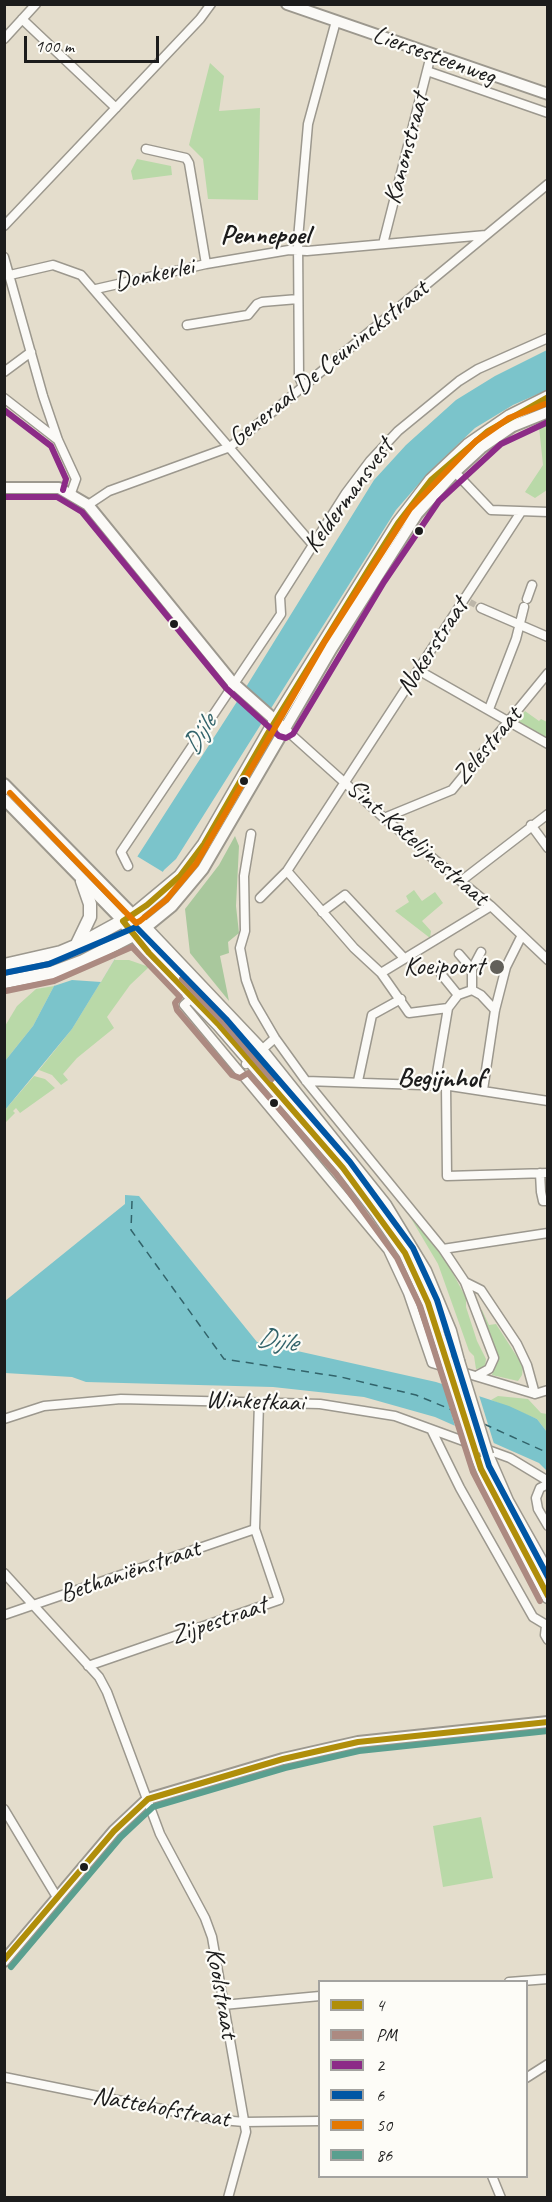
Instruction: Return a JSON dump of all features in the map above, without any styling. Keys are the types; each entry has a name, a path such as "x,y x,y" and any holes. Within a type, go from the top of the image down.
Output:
{"main road":[{"name":"Liersesteenweg","path":"287,4 548,94"},
{"path":"4,982 65,968 131,936 135,921 151,902 180,876 204,844 398,523 488,431 548,397"},
{"path":"450,469 496,436 548,412"},
{"path":"4,488 59,488 88,505 235,686 276,722"},
{"path":"4,965 62,952 172,906 203,868 276,722"},
{"path":"4,784 112,893 244,1065 343,1168 405,1253 429,1304 474,1450 498,1506 548,1598"},
{"path":"4,799 105,903 135,921"},
{"path":"78,945 90,917 90,904 82,881"},
{"path":"131,936 135,921"},
{"path":"131,936 193,997 261,1050 402,1230 435,1293 487,1455 507,1501 548,1574"},
{"path":"4,1960 114,1831 148,1799 283,1759 358,1742 548,1722"}],"street":[{"path":"4,39 36,4"},
{"path":"4,226 200,19 211,4"},
{"path":"22,19 116,108"},
{"path":"304,388 299,377 297,250 308,124 336,21"},
{"name":"Kanonstraat","path":"383,244 431,55"},
{"name":"Liersesteenweg","path":"427,71 548,113"},
{"path":"146,149 186,158 189,163 206,264"},
{"name":"Generaal De Ceuninckstraat","path":"88,505 108,491 230,447 548,184"},
{"name":"Donkerlei","path":"10,275 53,265 81,275 96,289 206,264 297,250 486,235"},
{"path":"4,257 58,440 76,479 71,493"},
{"path":"96,289 313,545"},
{"path":"187,325 248,315 256,304 262,302 298,299"},
{"name":"Keldermansvest","path":"128,866 122,852 235,686 280,614 280,597 346,493 398,430 439,396 478,369 548,338"},
{"path":"4,372 31,352"},
{"path":"4,398 58,440"},
{"path":"450,469 491,510 548,512"},
{"name":"Nokerstraat","path":"260,898 287,871 522,512"},
{"path":"489,710 516,639 532,585"},
{"path":"481,608 518,626 548,637"},
{"path":"418,670 510,720 548,744"},
{"name":"Zelestraat","path":"384,818 452,790 548,673"},
{"name":"Sint-Katelijnestraat","path":"276,722 384,818 491,906 546,959"},
{"path":"461,881 548,814"},
{"path":"531,825 548,848"},
{"path":"250,834 244,876 245,931 240,948 246,980 275,1038 306,1081 444,1249 465,1282 494,1358 489,1369 478,1376"},
{"path":"287,871 322,912 381,973 409,1013 448,1008"},
{"path":"322,912 345,896 405,958"},
{"path":"381,973 491,906"},
{"path":"483,1090 495,1010 506,967 521,937"},
{"path":"546,959 548,948"},
{"path":"472,990 472,969 481,952"},
{"path":"459,954 472,969"},
{"path":"441,974 458,995"},
{"path":"435,1085 448,1008 458,995 472,990 482,995 495,1010"},
{"path":"358,1081 372,1015 400,999"},
{"path":"275,1038 244,1065 388,1250 408,1293 432,1362 535,1394 548,1390"},
{"path":"306,1081 446,1085 548,1101"},
{"path":"446,1085 447,1176 544,1173 543,1201 548,1201"},
{"path":"444,1249 548,1233"},
{"path":"465,1282 481,1290 517,1344 527,1365 535,1394"},
{"name":"Winketkaai","path":"4,1419 44,1406 121,1399 350,1408 395,1416 432,1431"},
{"path":"255,1529 259,1403"},
{"path":"432,1431 510,1458 548,1483 540,1488 536,1498 538,1509 548,1526"},
{"path":"432,1431 533,1617 547,1626 545,1635 548,1640"},
{"name":"Bethaniënstraat","path":"4,1615 255,1529"},
{"name":"Zijpestraat","path":"88,1666 279,1600 255,1529"},
{"name":"Koolstraat","path":"4,1573 88,1666 107,1692 160,1834 205,1918 212,1937 246,2132 228,2198"},
{"path":"4,1809 58,1899"},
{"path":"528,1981 548,1979"},
{"path":"223,2005 318,1996"},
{"path":"528,2078 548,2064"},
{"name":"Nattehofstraat","path":"4,2077 211,2119 244,2122 318,2121"},
{"path":"493,2178 501,2198"}],"green space":[{"path":"210,63 224,76 219,111 260,108 258,200 208,199 203,159 189,145"},
{"path":"137,159 171,166 172,175 133,180 131,171"},
{"path":"547,424 547,490 535,498 525,492 543,465 539,427"},
{"path":"525,711 539,721 541,719 547,722 547,740 518,721"},
{"path":"235,836 239,846 236,906 239,933 228,942 229,953 220,956 229,1001 190,953 185,909 219,865"},
{"path":"414,890 422,901 435,892 443,903 422,921 431,931 430,938 395,911 409,902 406,896"},
{"path":"114,960 129,960 149,967 130,985 107,1017 114,1028 77,1058 63,1074 68,1080 61,1085 52,1075 39,1070 72,1029"},
{"path":"54,986 33,1026 5,1061 5,1026 17,1006 36,989"},
{"path":"34,1076 45,1079 55,1088 20,1113 16,1108 13,1111 15,1113 5,1123 5,1110"},
{"path":"409,1215 447,1262 466,1298 466,1307 477,1341 486,1359 485,1366 481,1368 476,1369 474,1356 469,1351 438,1264"},
{"path":"482,1310 489,1325 496,1324 523,1366 522,1375 518,1381 492,1375 497,1359 496,1350 479,1311"},
{"path":"498,1396 528,1399 541,1413 547,1414 547,1432 537,1419 491,1400"},
{"path":"481,1817 493,1878 443,1887 433,1826"}],"water":[{"path":"547,350 547,390 513,405 475,428 430,471 396,510 176,859 164,870 116,957 72,1029 5,1110 5,1061 33,1026 54,986 238,700 374,480 406,445 456,400 495,376"},
{"path":"125,1195 139,1196 257,1342 436,1382 509,1406 537,1419 547,1432 547,1471 539,1463 435,1417 364,1397 273,1387 86,1382 72,1377 5,1373 5,1301 125,1204"}],"pier":[{"path":"135,855 163,872 177,859 101,982 72,980 54,986"},
{"path":"442,1380 478,1392 495,1447 456,1430"}],"ferry route":[{"path":"132,1201 131,1230 224,1359 341,1377 416,1395 457,1412"},
{"path":"484,1424 548,1453"}],"tunnel":[{"path":"470,602 481,608"}],"transit line":[{"name":"4","path":"548,397 488,431 431,480 398,523 370,567 268,733 204,844 180,876 147,905 123,921 149,953 219,1025 343,1168 405,1253 428,1303 481,1469 548,1596"},
{"name":"50","path":"10,793 136,923 140,921 166,900 196,864 324,643 410,509 476,441 509,418 545,404"},
{"name":"2","path":"4,410 51,446 66,479 63,490"},
{"name":"2","path":"4,497 57,497 82,512 226,688 279,736 286,738 293,734 384,582 439,501 501,444 548,422"},
{"name":"6","path":"4,973 49,964 136,927 226,1019 350,1162 413,1248 437,1300 489,1466 548,1577"},
{"name":"PM","path":"6,991 54,981 132,947 180,997 175,1003 177,1010 232,1075 240,1078 248,1073 336,1174 397,1258 420,1306 473,1472 540,1601"},
{"name":"PM","path":"182,979 272,1079"},
{"name":"4","path":"4,1960 114,1831 148,1799 283,1759 358,1742 548,1722"},
{"name":"86","path":"11,1967 121,1837 153,1807 285,1768 359,1751 548,1731"}],"place":[{"name":"Koeipoort","path":"497,967"}],"district":[{"name":"Pennepoel","path":"265,236"},
{"name":"Begijnhof","path":"441,1079"}],"water label":[{"name":"Dijle","path":"200,735"},
{"name":"Dijle","path":"277,1341"}]}
